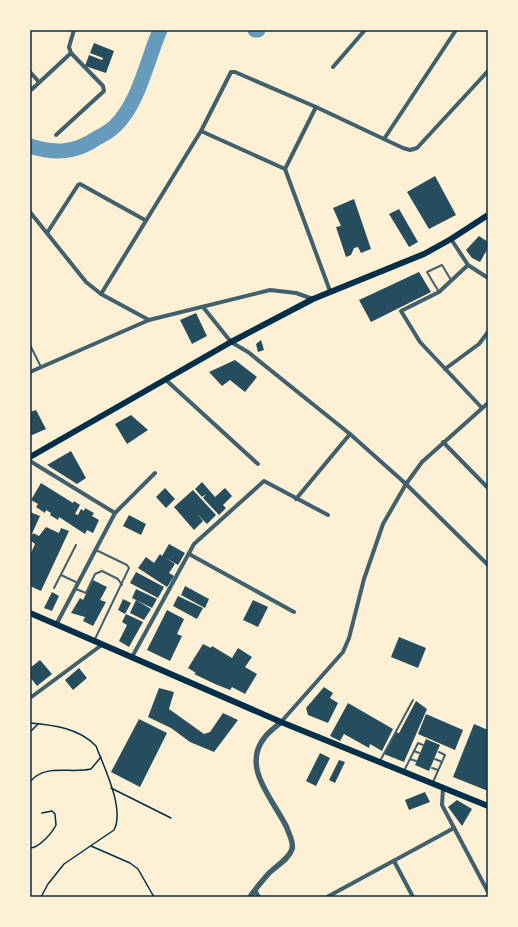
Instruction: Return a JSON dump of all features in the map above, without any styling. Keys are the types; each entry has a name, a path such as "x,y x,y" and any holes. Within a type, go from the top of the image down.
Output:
{"main road":[{"path":"30,457 231,342 330,291 424,254 451,239 488,215"},
{"path":"30,613 57,623 281,722 488,806"}],"street":[{"path":"56,135 102,93 104,88 71,54 69,47 73,30"},
{"path":"333,67 365,30"},
{"path":"384,139 456,30"},
{"path":"30,91 71,54"},
{"path":"101,294 145,220 201,132 231,72 235,72 316,107 410,150 416,148 488,71"},
{"path":"30,72 39,82"},
{"path":"285,169 316,107"},
{"path":"201,132 285,169 330,291"},
{"path":"46,233 78,185 83,184 145,220"},
{"path":"30,212 86,282 101,294 149,320"},
{"path":"451,239 468,265 488,278"},
{"path":"468,265 439,292 401,311 420,342 482,408"},
{"path":"30,372 149,320 203,308 270,290 296,293 313,299"},
{"path":"203,308 231,342 248,352 350,434 406,484 488,564"},
{"path":"445,369 479,344 488,332"},
{"path":"166,380 258,464"},
{"path":"250,897 289,854 292,848 292,840 285,824 258,777 255,765 260,745 265,736 281,722 343,652 349,638 364,580 383,524 406,484 422,462 488,403"},
{"path":"296,499 350,434"},
{"path":"443,442 487,484"},
{"path":"30,461 115,513"},
{"path":"57,623 115,513 155,473"},
{"path":"132,657 194,544 202,535 264,481 328,515"},
{"path":"189,554 294,612"},
{"path":"30,698 103,644"},
{"path":"443,788 442,805 488,892"},
{"path":"327,897 335,895 454,828"},
{"path":"394,861 413,897"},
{"path":"255,890 259,897"}],"lane":[{"path":"439,292 427,272 442,265 452,281"},
{"path":"30,345 42,367"},
{"path":"54,588 76,545"},
{"path":"95,549 127,565 129,568 128,573 95,640"},
{"path":"75,588 86,593 95,574 102,571 118,579 122,585"},
{"path":"61,575 78,583"},
{"path":"379,762 413,700"},
{"path":"404,772 418,743 423,745"},
{"path":"414,751 420,753"},
{"path":"432,783 445,755 439,752"},
{"path":"410,759 416,761"},
{"path":"435,759 442,762"},
{"path":"432,768 438,770"}],"path":[{"path":"30,723 53,725 72,730 89,738 96,746 118,807 118,823 109,836 64,864 48,884 41,897"},
{"path":"30,732 38,724"},
{"path":"30,782 35,776 48,771 91,769 100,758"},
{"path":"111,788 171,818"},
{"path":"30,848 32,849 45,839 56,825 55,814 52,811 42,813"},
{"path":"91,846 130,863 138,869 154,897"}],"building":[{"path":"94,43 114,51 106,73 85,66 89,55 102,60 103,58 90,53"},
{"path":"435,176 456,215 429,229 407,192"},
{"path":"354,199 371,249 361,253 358,247 354,248 351,255 346,257 336,227 341,226 333,208"},
{"path":"399,209 418,242 409,247 389,214"},
{"path":"479,236 488,242 488,248 480,262 472,258 466,250"},
{"path":"419,272 431,292 371,322 359,300"},
{"path":"196,313 207,336 192,344 180,320"},
{"path":"261,340 264,350 258,352 256,344"},
{"path":"235,360 257,377 245,392 230,380 222,386 209,372"},
{"path":"36,410 46,429 30,436 30,412"},
{"path":"131,415 148,430 127,444 115,424"},
{"path":"71,451 86,478 77,484 47,465"},
{"path":"202,482 215,497 225,488 232,496 223,505 226,508 219,515 203,498 206,494 202,497 195,489"},
{"path":"41,483 73,503 74,501 80,505 75,514 78,515 81,509 84,511 85,508 94,513 92,516 99,520 93,533 87,530 85,534 59,517 58,520 50,515 51,513 46,510 45,513 36,507 38,504 31,500"},
{"path":"165,488 175,499 166,508 156,497"},
{"path":"193,490 216,515 207,524 196,513 203,521 194,530 174,507"},
{"path":"30,512 40,516 30,538"},
{"path":"129,515 146,524 141,535 123,526"},
{"path":"46,527 59,533 61,528 69,531 41,591 30,586 30,555 35,544 30,540 33,533 39,536"},
{"path":"169,544 185,553 178,565 166,558 175,564 169,573 174,576 167,587 138,568 146,557 154,563 160,554 162,556"},
{"path":"136,572 164,587 158,598 130,583"},
{"path":"93,580 107,587 100,600 106,602 93,626 83,621 85,617 71,613 80,598 83,600"},
{"path":"185,586 209,599 205,608 181,595"},
{"path":"136,589 157,599 152,608 132,598"},
{"path":"52,592 59,596 52,611 44,608"},
{"path":"178,596 203,608 197,619 173,606"},
{"path":"123,599 131,603 125,614 118,610"},
{"path":"136,600 151,609 144,620 130,613"},
{"path":"253,600 268,607 258,627 243,620"},
{"path":"167,610 184,619 177,634 182,636 170,661 147,650"},
{"path":"126,614 143,622 129,647 119,641 127,625 122,622"},
{"path":"399,637 426,648 418,668 391,657"},
{"path":"203,644 211,648 212,646 232,658 238,648 252,657 245,667 257,674 245,694 232,687 230,690 215,684 194,674 196,673 188,668"},
{"path":"40,660 52,674 37,686 30,677 30,668"},
{"path":"79,668 87,678 73,690 65,680"},
{"path":"324,687 333,693 330,698 338,703 328,723 308,715 306,708"},
{"path":"159,688 174,692 169,709 204,734 210,732 223,713 238,720 214,752 190,742 171,728 148,717"},
{"path":"416,701 427,709 404,762 384,754 396,732 404,735 399,733"},
{"path":"348,703 393,729 382,751 370,744 369,748 344,734 340,741 330,736"},
{"path":"426,714 463,730 455,750 418,734"},
{"path":"139,719 167,733 140,787 111,772"},
{"path":"474,724 488,730 488,791 453,777"},
{"path":"426,739 440,745 429,771 415,765"},
{"path":"320,753 330,758 316,786 306,781"},
{"path":"339,760 345,762 335,783 329,780"},
{"path":"425,792 430,802 409,810 405,800"},
{"path":"457,800 472,809 462,826 448,807"}],"waterway":[{"path":"30,146 39,149 65,151 81,147 113,128 130,106 142,81 160,30"}]}
